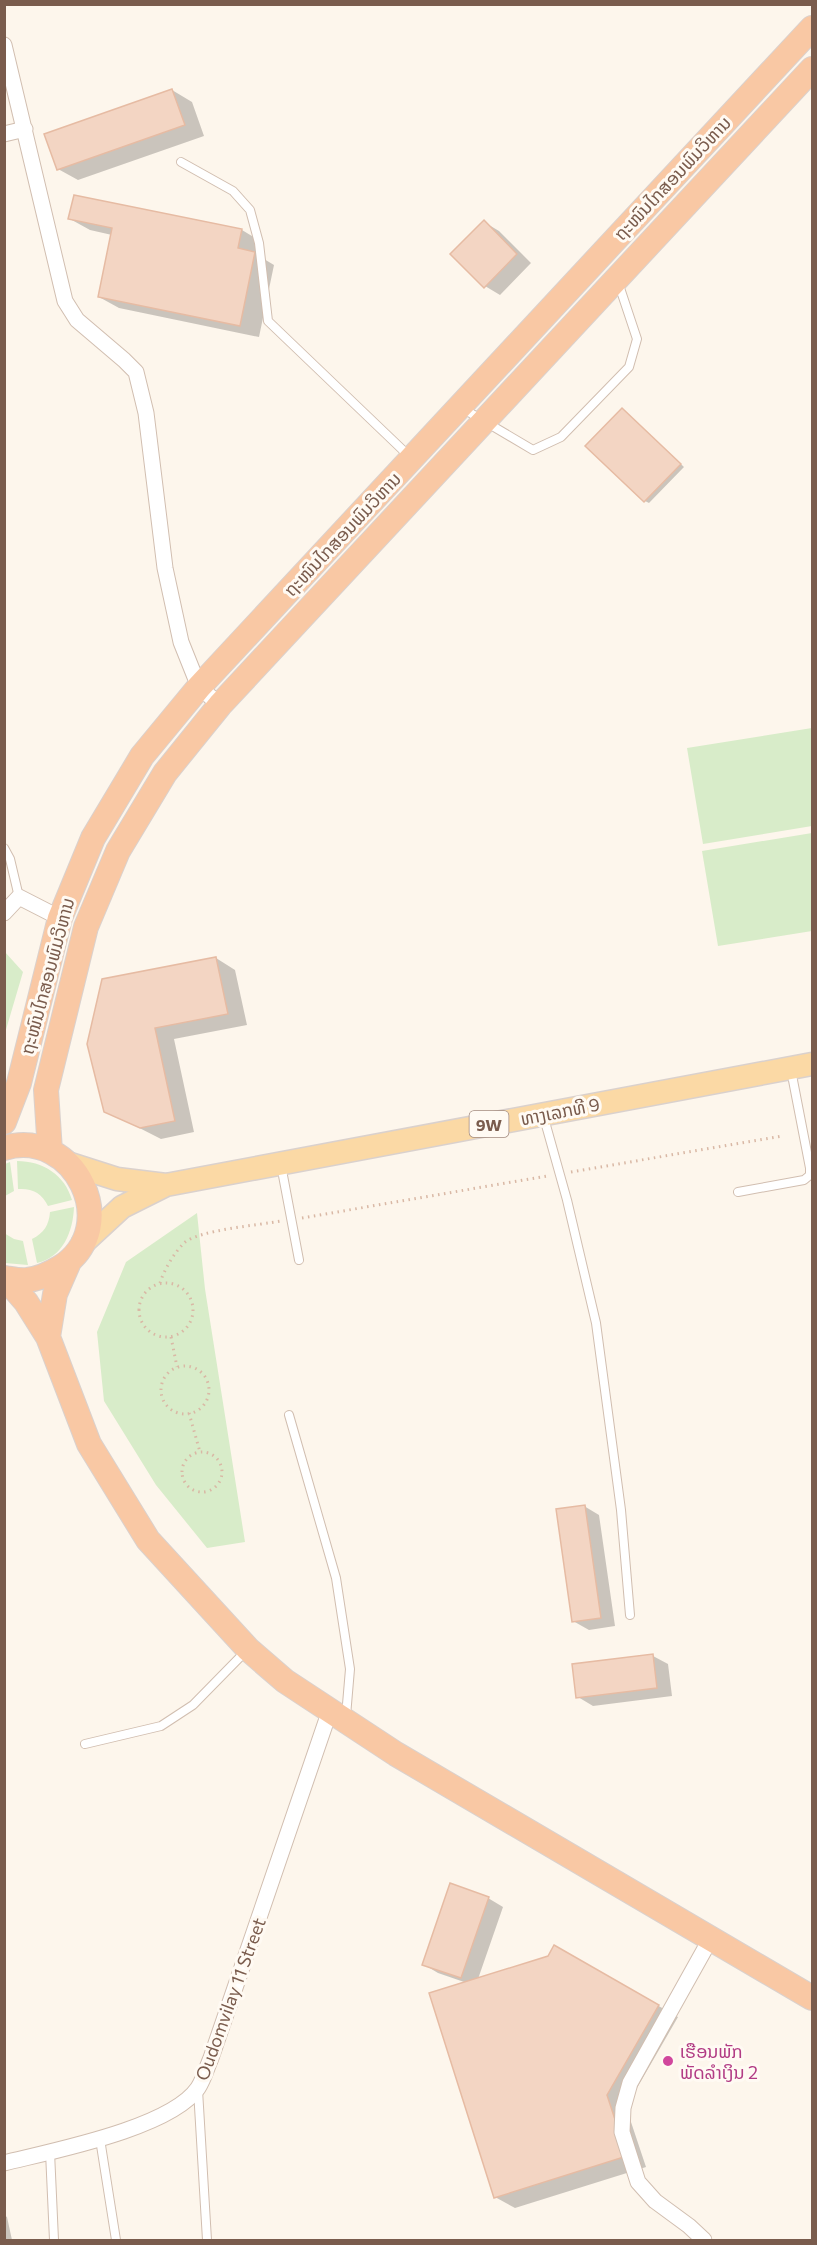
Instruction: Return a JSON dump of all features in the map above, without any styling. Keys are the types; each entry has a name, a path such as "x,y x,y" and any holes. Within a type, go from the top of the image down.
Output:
{"highway":[{"name":"ຖະໜົນໄກສອນພົມວິຫານ","path":"4,1122 18,1083 60,918 93,838 136,767 199,687 813,28"},
{"name":"ຖະໜົນໄກສອນພົມວິຫານ","path":"59,1157 46,1090 86,927 118,851 165,772 220,705 813,69"},
{"path":"4,1148 31,1146 59,1157 81,1180 89,1200 89,1222 55,1294 48,1337"},
{"path":"5,1278 28,1280 50,1274 76,1252"},
{"path":"5,1278 26,1302 48,1337 89,1444 148,1540 248,1649 285,1681 396,1754 813,1998"}],"main road":[{"name":"ທາງເລກທີ 9","path":"76,1252 122,1207 166,1185 813,1064"},
{"name":"ທາງເລກທີ 9","path":"59,1157 117,1179 166,1185"}],"street":[{"path":"4,45 65,301 77,321 136,372 146,413 165,568 181,642 199,687 220,705"},
{"path":"4,134 25,129"},
{"path":"4,913 19,897 60,918"},
{"name":"Oudomvilay 11 Street","path":"4,2163 100,2139 173,2111 198,2088 338,1716"},
{"path":"704,2241 689,2226 655,2201 638,2182 622,2132 623,2108 630,2083 711,1938"}],"lane":[{"path":"182,162 233,191 250,210 259,243 268,321 413,459"},
{"path":"460,408 533,450 561,437 629,367 637,339 617,279"},
{"path":"4,848 19,897"},
{"path":"738,1192 804,1180 810,1175 790,1068"},
{"path":"544,1114 596,1323 621,1510 630,1615"},
{"path":"281,1163 299,1260"},
{"path":"289,1415 336,1578 350,1669 338,1716"},
{"path":"86,1744 161,1726 193,1705 248,1649"},
{"path":"198,2088 207,2241"},
{"path":"100,2139 116,2241"},
{"path":"50,2152 54,2241"}],"path":[{"path":"160,1283 163,1272 185,1242 204,1234 782,1136"},
{"path":"160,1283 178,1286 190,1297 193,1305 193,1314 186,1329 171,1337 163,1337 146,1329 139,1311 144,1293 160,1283"},
{"path":"171,1337 177,1367"},
{"path":"177,1367 193,1367 200,1371 209,1384 208,1399 203,1406 189,1413 174,1411 163,1400 162,1384 170,1371 177,1367"},
{"path":"189,1413 200,1452"},
{"path":"200,1452 212,1454 223,1470 216,1488 205,1493 191,1490 186,1484 182,1471 187,1459 200,1452"}],"green space":[{"path":"812,728 812,826 703,844 687,748"},
{"path":"812,833 812,931 718,946 702,851"},
{"path":"5,952 23,972 5,1033"},
{"path":"17,1161 36,1164 52,1171 64,1183 72,1200 48,1206 36,1192 18,1189"},
{"path":"10,1162 14,1191 5,1196 5,1164"},
{"path":"74,1207 69,1234 65,1242 54,1255 37,1263 32,1239 45,1228 50,1212"},
{"path":"197,1213 205,1289 245,1542 207,1548 156,1485 104,1401 97,1332 126,1262"},
{"path":"4,1233 23,1241 28,1265 5,1263"}],"building":[{"path":"172,89 185,125 57,170 44,134"},
{"path":"74,195 242,229 238,248 255,252 240,326 98,297 112,228 68,219"},
{"path":"484,220 517,254 484,288 450,254"},
{"path":"622,408 681,464 644,502 585,446"},
{"path":"216,957 228,1014 155,1028 175,1121 140,1128 104,1112 87,1044 102,979"},
{"path":"585,1505 601,1618 572,1622 556,1509"},
{"path":"653,1654 657,1688 576,1698 572,1664"},
{"path":"450,1883 489,1897 461,1978 422,1965"},
{"path":"554,1945 659,2005 607,2095 627,2156 494,2198 429,1993 548,1956"}],"place":[{"name":"ເຮືອນພັກ ພັດລຳເງິນ 2","path":"668,2061"}]}
